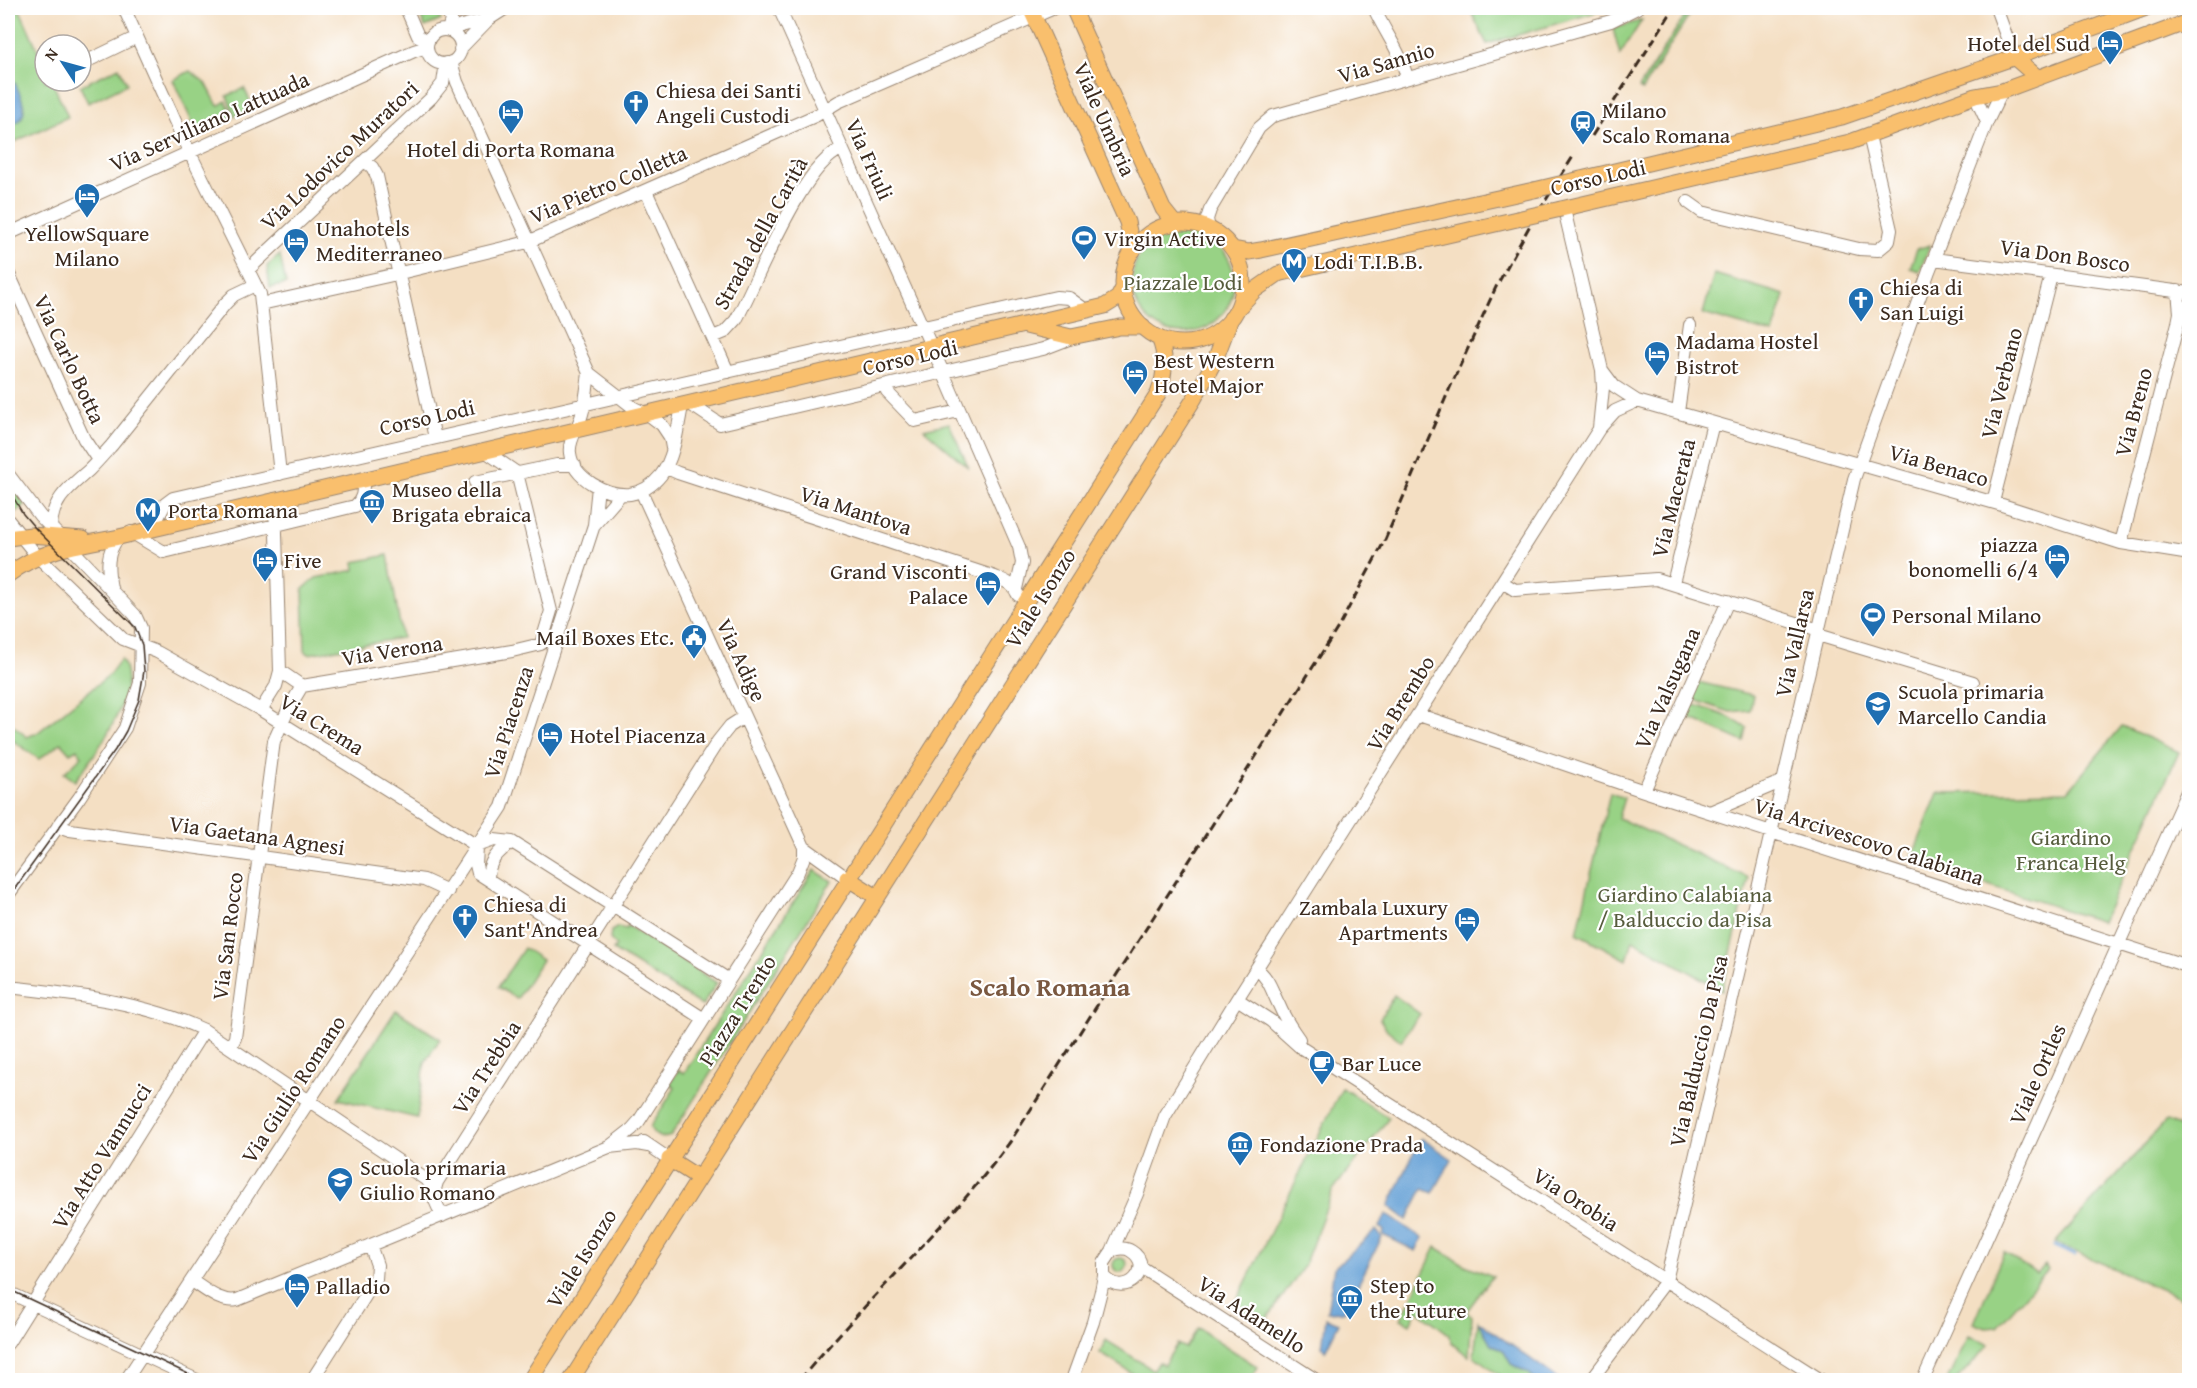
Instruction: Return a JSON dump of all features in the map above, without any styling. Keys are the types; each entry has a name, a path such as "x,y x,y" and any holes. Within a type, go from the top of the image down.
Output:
{"main road":[{"name":"Viale Umbria","path":"1073,8 1163,209 1175,224"},
{"name":"Corso Lodi","path":"1233,249 1250,252 1534,190 1842,117 2146,8"},
{"name":"Viale Umbria","path":"1032,12 1138,245"},
{"name":"Corso Lodi","path":"1235,313 1251,292 1278,274 1786,157 1869,135 1975,96 2002,91 2190,21"},
{"path":"2014,57 2037,77"},
{"path":"1956,78 1975,96"},
{"path":"1192,223 1209,229 1222,237 1233,249 1240,262 1243,292 1235,313 1214,334 1198,341 1177,343 1159,338 1143,327 1129,309 1124,286 1125,268 1138,245 1159,228 1192,223"},
{"name":"Corso Lodi","path":"13,537 84,539 125,535 1087,311 1112,303 1118,298 1124,286"},
{"name":"Viale Isonzo","path":"877,897 1198,391 1215,360 1235,313"},
{"name":"Corso Lodi","path":"1024,325 1074,337 1120,327 1143,327"},
{"name":"Viale Isonzo","path":"847,879 1158,394 1164,364 1163,349 1159,338"},
{"path":"8,574 37,556 60,537"},
{"path":"571,1380 877,897 847,879"},
{"name":"Piazza Trento","path":"669,1159 847,879"},
{"path":"669,1159 699,1178"},
{"name":"Viale Isonzo","path":"530,1380 669,1159"}],"street":[{"path":"124,8 190,153 259,294 280,474"},
{"path":"406,8 418,36 428,44"},
{"path":"446,8 451,20 449,31"},
{"path":"489,19 449,31 435,32 428,44 428,52 435,61 448,63 455,59 460,49 489,19 506,8"},
{"name":"Via Friuli","path":"779,8 943,372 1021,555 1022,563 1016,590"},
{"name":"Via Pietro Colletta","path":"259,294 398,274 528,242 826,109 1032,12 1054,8"},
{"path":"1374,8 1397,50 1407,78"},
{"name":"Via Sannio","path":"1209,229 1207,219 1210,210 1259,128 1270,117 1611,21 1637,8"},
{"path":"1996,8 2014,57"},
{"path":"449,31 459,39 460,49"},
{"path":"93,58 137,37"},
{"name":"Via Serviliano Lattuada","path":"8,234 428,44"},
{"path":"448,63 589,373 618,396 662,425 669,433 672,448"},
{"name":"Via Lodovico Muratori","path":"248,270 435,94 443,83 448,63"},
{"name":"Via Vallarsa","path":"1771,832 1859,464 1934,259 1987,122 2002,91"},
{"path":"1975,96 1987,122"},
{"path":"1688,202 1702,212 1859,249 1878,250 1889,241 1891,230 1869,135"},
{"name":"Strada della Carità","path":"713,337 725,332 736,320 797,200 821,164 831,154 842,148"},
{"path":"364,161 372,167 377,176 435,438"},
{"path":"646,191 728,372"},
{"name":"Via Brembo","path":"1563,209 1602,370 1603,388 1599,429"},
{"name":"Via Don Bosco","path":"1934,259 2184,292"},
{"name":"Via Carlo Botta","path":"8,272 84,439 98,460"},
{"name":"Via Verbano","path":"1993,502 2051,275"},
{"name":"Via Breno","path":"2121,543 2184,292"},
{"path":"60,537 53,509 59,498 98,460 225,304 234,295 259,294"},
{"name":"Corso Lodi","path":"153,527 163,506 170,499 1059,296 1069,298 1087,311"},
{"path":"1678,412 1690,325"},
{"name":"Corso Lodi","path":"686,405 720,424 1043,349 1074,337"},
{"name":"Via Benaco","path":"1602,370 1614,386 1637,401 1993,502 2121,543 2190,554"},
{"path":"589,373 585,404 570,446 570,455 574,465 598,487 621,494 641,491 655,482 667,468 686,405"},
{"path":"885,386 887,392 915,420 959,411"},
{"name":"Via Brembo","path":"1137,1194 1165,1116 1237,999 1599,429 1615,411 1637,401"},
{"name":"Via Macerata","path":"1673,583 1713,423"},
{"name":"Corso Lodi","path":"485,451 517,473"},
{"path":"476,482 557,465 574,465"},
{"name":"Via Mantova","path":"667,468 678,474 994,577 1007,582 1016,590"},
{"path":"517,473 547,599 567,606"},
{"path":"8,474 30,504 138,619 141,628 142,662 140,683 128,721 117,742 8,895"},
{"path":"111,589 108,559 112,547 125,535 164,552 276,526 355,506 359,503 363,491 363,479"},
{"name":"Via Piacenza","path":"477,846 502,807 594,525 598,487"},
{"name":"Via Adige","path":"641,491 804,847"},
{"name":"Via Piacenza","path":"594,525 621,494"},
{"path":"261,710 276,686 279,671 275,499"},
{"name":"Via Crema","path":"8,520 13,537 37,556 118,636 158,652 261,710 477,846"},
{"path":"1502,582 1515,590 1656,579 1973,682"},
{"path":"1016,590 1022,604"},
{"name":"Via Piacenza","path":"531,648 541,644 550,615 547,599"},
{"name":"Via Valsugana","path":"1644,791 1728,601"},
{"name":"Via Verona","path":"302,686 531,648"},
{"path":"279,671 302,686 281,723"},
{"name":"Via Arcivescovo Calabiana","path":"1419,715 1644,791 2190,967"},
{"path":"590,944 718,741 730,726 744,717"},
{"name":"Via San Rocco","path":"230,1047 235,1038 273,749 281,723"},
{"name":"Via Arcivescovo Calabiana","path":"1710,812 1783,781"},
{"name":"Viale Ortles","path":"1923,1380 2190,785"},
{"name":"Via Gaetana Agnesi","path":"58,826 70,830 424,880 448,891"},
{"name":"Via Balduccio Da Pisa","path":"1666,1281 1771,832"},
{"path":"704,1019 478,873 477,846 494,840 512,842 729,980"},
{"path":"488,879 494,858 512,842"},
{"name":"Via Giulio Romano","path":"126,1380 477,846"},
{"path":"804,847 847,879"},
{"name":"Piazza Trento","path":"609,1147 639,1121 798,872 804,857 804,847"},
{"path":"798,872 812,865 833,869"},
{"name":"Via Trebbia","path":"434,1191 590,944"},
{"path":"1256,969 1268,982 1279,1006 1309,1052"},
{"path":"8,987 68,993 123,1005 178,1018 204,1030 428,1181 434,1191 442,1216"},
{"name":"Via Orobia","path":"1237,999 1309,1052 1821,1380"},
{"path":"1261,1015 1274,1014 1279,1006"},
{"name":"Via Atto Vannucci","path":"8,1343 204,1030"},
{"path":"639,1121 641,1137 648,1146 669,1159"},
{"path":"192,1281 219,1298 234,1300 609,1147 637,1144 648,1146"},
{"path":"1128,1249 1128,1230 1137,1194"},
{"path":"1093,1322 1104,1276 1104,1263 1112,1251 1137,1194"},
{"path":"312,1380 376,1279 377,1265 370,1245"},
{"path":"1104,1276 1115,1285 1127,1284 1138,1272 1137,1256 1128,1249 1121,1248 1112,1251"},
{"name":"Via Adamello","path":"1138,1272 1165,1284 1316,1380"},
{"path":"1591,1380 1666,1281"},
{"path":"1072,1380 1093,1322 1105,1297 1115,1285"},
{"path":"8,1292 197,1380"}],"green space":[{"path":"8,8 19,8 33,39 33,93 57,93 68,117 8,145"},
{"path":"425,8 436,8 441,20 425,27 418,11"},
{"path":"1469,8 1611,8 1487,44"},
{"path":"1690,8 1694,8 1642,90 1639,88"},
{"path":"1642,20 1620,55 1613,29"},
{"path":"119,67 127,84 88,103 83,93 93,93 93,80"},
{"path":"190,71 206,83 218,106 226,101 233,117 197,133 173,80"},
{"path":"244,88 254,108 235,116 227,96"},
{"name":"Piazzale Lodi","path":"1183,231 1202,235 1219,246 1230,263 1234,282 1230,301 1219,318 1202,329 1183,333 1164,329 1147,318 1136,301 1132,282 1136,263 1147,246 1164,235"},
{"path":"1930,245 1920,271 1910,268 1917,249"},
{"path":"280,255 286,284 270,288 267,266"},
{"path":"1714,274 1785,295 1773,334 1703,314"},
{"path":"949,423 969,468 924,429"},
{"path":"8,478 25,505 11,515 8,510"},
{"path":"388,555 402,638 309,654 305,651 303,589 316,578 355,570 354,562"},
{"path":"121,659 126,672 126,687 121,704 104,739 75,781 64,773 82,756 77,749 70,753 61,743 39,759 8,737 8,721 27,737 37,733 109,675"},
{"path":"1698,682 1753,695 1750,710 1730,712 1697,701 1693,693"},
{"path":"1696,705 1729,717 1747,728 1744,742 1683,715 1686,707"},
{"name":"Giardino Franca Helg","path":"2122,726 2179,752 2102,922 1911,860 1938,793 2068,791"},
{"name":"Giardino Calabiana / Balduccio da Pisa","path":"1610,793 1624,798 1618,818 1749,878 1722,990 1633,940 1627,960 1577,933"},
{"path":"814,870 832,881 671,1136 664,1138 658,1136 650,1127 675,1088 670,1084 678,1070 684,1073"},
{"path":"628,926 717,983 702,1006 613,950 616,946 610,939 611,931 618,927 626,929"},
{"path":"524,948 542,960 517,999 498,987"},
{"path":"1394,995 1420,1014 1401,1041 1386,1029 1380,1019"},
{"path":"396,1010 440,1039 425,1062 417,1118 338,1099"},
{"path":"1342,1088 1389,1118 1333,1190 1304,1266 1263,1325 1234,1306"},
{"path":"2166,1121 2189,1130 2189,1301 2055,1243"},
{"path":"1436,1247 1465,1265 1493,1276 1466,1312 1472,1316 1469,1356 1451,1343 1450,1335 1417,1310 1410,1324 1401,1319"},
{"path":"2004,1252 2037,1274 2045,1265 2048,1270 1997,1327 1986,1328 1974,1323"},
{"path":"1117,1258 1123,1258 1127,1265 1123,1272 1117,1272 1113,1268 1113,1262"},
{"path":"1478,1321 1491,1344 1503,1350 1511,1364 1530,1374 1535,1380 1506,1380 1474,1356"},
{"path":"1198,1328 1258,1367 1250,1380 1142,1380 1100,1353 1106,1340 1153,1370 1158,1362 1164,1365 1177,1344 1185,1348"},
{"path":"1969,1335 1989,1345 1956,1380 1948,1380"}],"water":[{"path":"15,83 24,108 21,119 8,126 8,86"},
{"path":"1421,1138 1452,1159 1433,1193 1423,1189 1407,1220 1389,1206"},
{"path":"1386,1214 1422,1238 1416,1251 1383,1235 1384,1231 1380,1227"},
{"path":"1376,1230 1382,1237 1345,1311 1327,1312 1334,1268"},
{"path":"1326,1318 1339,1323 1325,1351 1322,1347"},
{"path":"1478,1321 1560,1380 1535,1380 1530,1374 1511,1364 1503,1350 1491,1344"}],"waterway":[{"path":"2054,1246 2075,1255"}],"tram line":[{"path":"8,488 23,514 36,529 135,627 142,645 144,671 139,700 115,750 8,898"},
{"path":"8,1289 201,1380"}],"railway":[{"path":"1592,136 1674,8"},
{"path":"800,1380 852,1320 960,1204 1010,1142 1339,626 1385,540 1496,287 1529,227 1574,155"}],"place":[{"name":"Hotel del Sud","path":"2110,66"},
{"name":"Chiesa dei Santi Angeli Custodi","path":"636,126"},
{"name":"Hotel di Porta Romana","path":"511,135"},
{"name":"Milano Scalo Romana","path":"1583,146"},
{"name":"YellowSquare Milano","path":"87,219"},
{"name":"Virgin Active","path":"1084,261"},
{"name":"Unahotels Mediterraneo","path":"296,264"},
{"name":"Lodi T.I.B.B.","path":"1294,284"},
{"name":"Chiesa di San Luigi","path":"1861,323"},
{"name":"Madama Hostel Bistrot","path":"1657,377"},
{"name":"Best Western Hotel Major","path":"1135,396"},
{"name":"Museo della Brigata ebraica","path":"372,525"},
{"name":"Porta Romana","path":"148,533"},
{"name":"piazza bonomelli 6/4","path":"2057,580"},
{"name":"Five","path":"265,583"},
{"name":"Grand Visconti Palace","path":"988,607"},
{"name":"Personal Milano","path":"1873,638"},
{"name":"Mail Boxes Etc.","path":"694,660"},
{"name":"Scuola primaria Marcello Candia","path":"1878,727"},
{"name":"Hotel Piacenza","path":"550,758"},
{"name":"Chiesa di Sant'Andrea","path":"465,940"},
{"name":"Zambala Luxury Apartments","path":"1467,943"},
{"name":"Bar Luce","path":"1322,1086"},
{"name":"Fondazione Prada","path":"1240,1167"},
{"name":"Scuola primaria Giulio Romano","path":"340,1203"},
{"name":"Palladio","path":"297,1309"},
{"name":"Step to the Future","path":"1350,1321"}],"district":[{"name":"Scalo Romana","path":"1050,986"}]}
